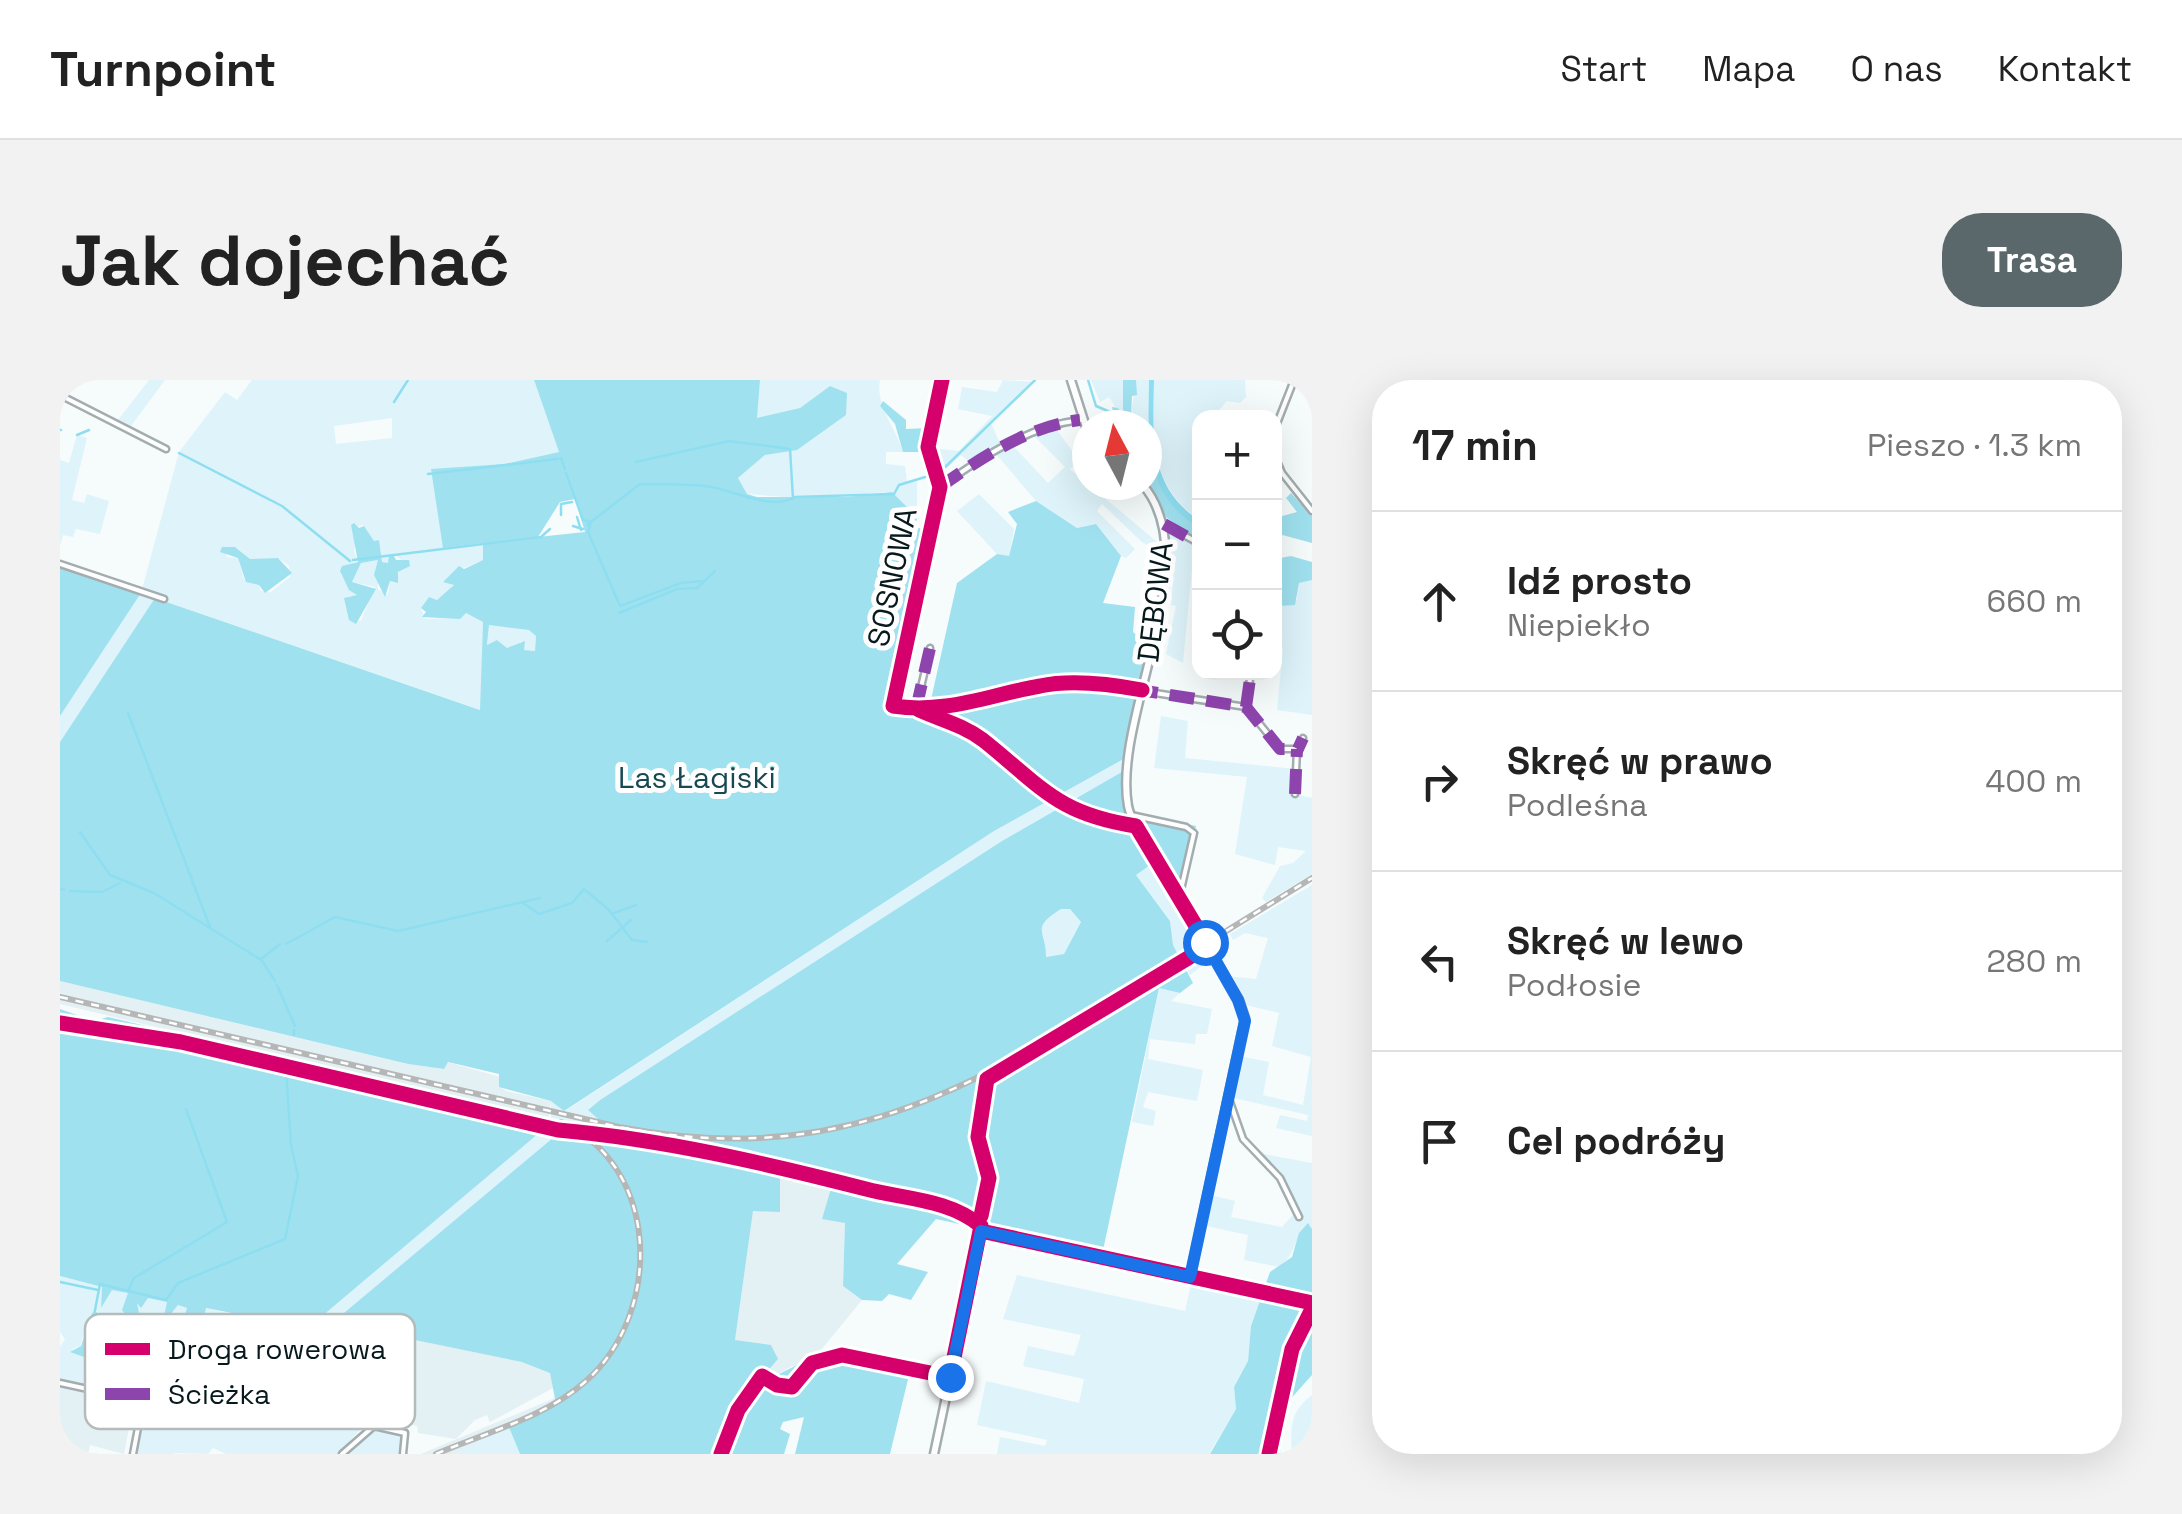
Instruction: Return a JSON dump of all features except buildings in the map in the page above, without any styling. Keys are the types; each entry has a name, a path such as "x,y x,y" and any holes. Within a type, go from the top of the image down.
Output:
{"street":[{"name":"SOSNOWA","path":"930,648 916,710 892,706 940,487 928,446 942,380"},
{"path":"1071,380 1078,410"},
{"path":"1282,410 1294,380"},
{"path":"60,395 166,449"},
{"path":"940,487 966,466 1024,439 1038,427 1072,421"},
{"path":"1282,474 1312,511"},
{"name":"DĘBOWA","path":"1130,815 1128,791 1142,690 1158,632 1164,524 1151,500"},
{"path":"1164,524 1192,540"},
{"path":"60,564 164,600"},
{"path":"1250,680 1246,707 1273,744 1297,750"},
{"path":"1142,690 1246,707"},
{"path":"1295,794 1297,750 1303,738"},
{"path":"1130,815 1186,827 1194,834 1179,899"},
{"path":"1130,815 1220,967 1245,1018 1190,1277"},
{"path":"1228,1098 1242,1139 1280,1178 1299,1216"},
{"path":"934,1454 981,1231 1262,1289"},
{"path":"60,1383 85,1388"},
{"path":"133,1454 138,1429"},
{"path":"342,1454 366,1429"},
{"path":"388,1429 403,1432 403,1454"}],"shaded area":[{"path":"149,380 165,380 131,426 118,420"},
{"path":"252,380 534,380 559,452 505,464 431,470 484,543 483,560 458,570 451,589 437,600 429,597 421,608 425,619 460,618 466,613 483,622 481,710 156,598 60,742 60,716 141,593 179,452 225,392 237,400","holes":["392,418 392,438 336,444 334,426","363,525 380,550 382,562 388,563 393,554 410,566 399,571 395,583 390,581 388,595 378,589 378,560 361,563 352,582 375,587 361,621 349,620 349,596 357,596 341,575 344,566 358,561 354,552 357,527","224,547 237,548 250,559 278,558 289,566 290,577 271,592 261,591 259,585 244,579 238,558 227,557"]},
{"path":"760,380 880,380 883,407 903,452 886,452 886,464 905,466 907,481 917,480 917,517 892,492 798,498 747,494 738,478 765,455 797,449 830,386 800,408 756,419"},
{"path":"1003,380 1035,382 991,423 1002,448 969,462 961,455 941,473 930,448 959,451 992,416 958,409 962,387 997,392"},
{"path":"1091,380 1123,380 1123,410 1117,410 1109,397 1100,402"},
{"path":"1136,380 1149,380 1148,410 1132,410"},
{"path":"1149,380 1154,380 1153,410 1149,410"},
{"path":"1154,380 1245,380 1246,397 1240,403 1227,401 1219,410 1192,410 1192,514 1171,491 1163,475 1162,410 1154,410"},
{"path":"1053,425 1072,451 1072,500 1107,500 1162,546 1162,554 1142,542 1102,504 1097,511 1135,549 1126,558 1096,524 1077,528 1036,501 996,454 1014,447 1048,483 1065,467 1033,435"},
{"path":"77,435 87,438 72,500 84,503 87,494 109,501 100,534 76,529 73,537 63,535 60,545 60,460 69,463"},
{"path":"1162,475 1170,492 1192,515 1192,522 1181,514 1167,499"},
{"path":"979,494 1014,529 1009,557 997,554 957,511"},
{"path":"1166,528 1192,542 1183,663 1166,654 1176,606 1171,605 1174,569"},
{"path":"1312,580 1312,715 1277,710 1282,680 1282,605 1297,600 1299,582"},
{"path":"489,625 530,630 536,636 535,651 523,650 521,641 517,647 507,648 497,640 487,645"},
{"path":"1161,716 1188,721 1185,758 1296,769 1294,794 1312,798 1312,874 1266,902 1262,898 1280,866 1293,863 1306,851 1278,847 1275,865 1235,854 1247,777 1154,768"},
{"path":"1129,756 1127,769 1002,841 600,1100 588,1110 598,1119 585,1126 595,1139 587,1142 566,1128 342,1314 325,1314 551,1123 551,1101 565,1111 994,831"},
{"path":"1153,862 1212,958 1190,975 1173,945 1170,920 1136,875"},
{"path":"1312,885 1312,1136 1276,1128 1280,1115 1307,1121 1308,1115 1230,1097 1239,1056 1269,1062 1263,1095 1303,1105 1311,1057 1272,1046 1279,1013 1242,1004 1227,976 1256,979 1268,938 1245,933 1233,940 1230,934"},
{"path":"1061,909 1070,909 1081,922 1064,954 1045,957 1043,926"},
{"path":"60,981 407,1064 444,1069 447,1062 500,1077 499,1086 506,1091 551,1101 548,1121 60,1004"},
{"path":"1159,988 1180,993 1171,1001 1212,1009 1207,1034 1196,1034 1195,1044 1150,1039 1148,1059 1203,1070 1197,1101 1148,1092 1143,1107 1156,1111 1153,1126 1132,1122"},
{"path":"1264,1154 1312,1163 1312,1229 1309,1224 1304,1229 1279,1267 1244,1260 1248,1235 1202,1225 1210,1195 1235,1201 1231,1217 1282,1227 1298,1209 1284,1181 1263,1160"},
{"path":"780,1171 833,1182 845,1223 843,1286 862,1300 807,1367 792,1366 769,1379 735,1340 753,1210"},
{"path":"1017,1275 1185,1311 1192,1280 1263,1291 1251,1326 1248,1361 1234,1387 1236,1409 1209,1454 997,1454 1000,1437 1045,1446 1047,1440 977,1425 986,1381 1079,1403 1084,1379 1023,1366 1028,1346 1074,1356 1081,1335 1003,1319"},
{"path":"60,1276 102,1287 101,1307 112,1289 129,1293 127,1299 136,1303 148,1298 167,1302 166,1314 85,1314 80,1346 72,1349 85,1355 85,1385 60,1380 60,1347 65,1339 60,1332"},
{"path":"178,1305 190,1314 171,1314"},
{"path":"205,1308 232,1314 204,1314"},
{"path":"415,1340 523,1362 550,1372 553,1388 490,1422 487,1415 475,1420 456,1439 418,1433"},
{"path":"60,1386 85,1392 85,1429 129,1429 124,1454 90,1445 88,1454 60,1454"},
{"path":"1312,1395 1312,1454 1292,1454 1293,1421"},
{"path":"555,1398 556,1404 454,1454 421,1454"},
{"path":"508,1425 520,1454 454,1454"},
{"path":"140,1429 361,1429 338,1454 226,1454 213,1448 208,1454 135,1454"},
{"path":"372,1429 402,1435 401,1454 345,1454"}],"green space":[{"name":"Las Łagiski","path":"534,380 760,380 757,418 800,408 830,386 847,393 846,415 797,450 765,455 738,478 747,494 757,497 847,497 892,492 917,517 916,527 929,531 892,706 928,713 957,583 997,554 1009,556 1017,524 1008,512 1036,501 1077,528 1096,524 1121,556 1103,603 1135,607 1133,632 1152,648 1135,704 1129,756 994,831 564,1111 551,1101 499,1087 499,1074 448,1062 444,1069 408,1064 60,981 60,742 155,598 480,710 483,622 466,613 460,619 422,617 426,612 421,608 429,597 437,600 454,585 443,582 459,566 464,569 483,560 483,543 443,548 431,469 504,464 559,452","holes":["575,499 585,532 538,537 560,502","489,625 529,630 536,636 535,651 524,650 525,641 507,648 497,640 487,645"]},
{"path":"1123,380 1136,380 1137,395 1132,396 1131,410 1123,410"},
{"path":"883,401 906,420 906,429 928,428 925,452 903,452 895,424 880,406"},
{"path":"1162,486 1192,522 1192,537 1166,517 1155,500 1162,500"},
{"path":"1291,493 1312,516 1312,543 1282,535 1282,516 1297,512 1286,498"},
{"path":"351,525 359,528 364,526 374,541 379,540 382,562 388,563 389,555 393,554 396,560 409,560 410,566 398,572 398,583 390,581 385,597 374,575 378,560 361,563 352,582 376,589 356,624 349,620 344,598 357,595 349,590 340,571 342,566 358,562"},
{"path":"222,547 235,547 250,559 278,558 292,573 265,593 259,585 246,582 238,558 220,552"},
{"path":"1282,558 1312,562 1312,580 1299,583 1295,605 1282,606"},
{"path":"60,566 141,593 60,716"},
{"path":"1127,769 1127,810 1178,905 1153,863 1136,875 1170,921 1173,945 1193,983 1180,993 1159,988 1102,1255 936,1219 897,1264 928,1272 911,1300 889,1294 882,1301 862,1300 843,1286 845,1223 822,1219 833,1182 780,1172 780,1212 753,1211 735,1340 771,1345 778,1359 765,1374 769,1379 801,1363 809,1368 831,1359 910,1371 890,1454 795,1454 804,1417 783,1422 780,1429 790,1434 784,1454 520,1454 508,1425 556,1404 550,1373 522,1362 415,1340 415,1314 343,1314 566,1127 587,1142 595,1139 585,1127 598,1119 588,1110 1002,841","holes":["1061,909 1070,909 1081,922 1064,954 1046,957 1042,930 1046,921"]},
{"path":"1132,812 1196,826 1179,894 1133,816"},
{"path":"60,1009 94,1021 108,1017 552,1122 325,1314 237,1314 206,1308 205,1314 185,1314 187,1308 178,1305 171,1314 164,1314 167,1302 148,1298 141,1308 137,1303 139,1314 125,1314 122,1310 128,1293 112,1290 101,1308 102,1287 60,1276"},
{"path":"1308,1223 1312,1229 1312,1375 1286,1404 1280,1454 1210,1454 1236,1409 1234,1387 1248,1361 1251,1326 1270,1272 1292,1257 1299,1233"},
{"path":"85,1334 85,1357 70,1352 81,1346"}],"waterway":[{"path":"394,402 408,380"},
{"path":"940,472 1035,380"},
{"path":"1088,380 1096,406 1106,410"},
{"path":"114,420 129,427"},
{"path":"77,435 89,430"},
{"path":"636,462 729,441 790,449 793,499"},
{"path":"179,453 282,506 350,561"},
{"path":"561,458 565,469"},
{"path":"428,474 558,459"},
{"path":"566,473 583,520 591,522 588,532 620,606 681,583 702,581"},
{"path":"587,525 640,484 702,486 776,502 795,497 894,494 899,485 935,474"},
{"path":"561,515 561,504 572,502"},
{"path":"577,517 581,530"},
{"path":"573,526 583,529"},
{"path":"353,560 541,537 550,529"},
{"path":"619,613 677,589 697,588 715,571"},
{"path":"128,713 210,927"},
{"path":"80,832 110,875 154,893 261,960"},
{"path":"70,891 102,892 120,883"},
{"path":"60,889 64,890"},
{"path":"523,903 539,914 572,903 584,889 609,910 632,940 647,942"},
{"path":"286,944 335,917 398,931 540,898"},
{"path":"614,913 636,905"},
{"path":"607,941 631,920"},
{"path":"275,981 261,959 280,944"},
{"path":"277,985 295,1026"},
{"path":"294,1030 294,1035"},
{"path":"287,1066 288,1062"},
{"path":"94,1314 100,1284 166,1300 178,1283 285,1239 298,1176 291,1145 286,1070"},
{"path":"128,1291 134,1278 227,1222 186,1109"},
{"path":"60,1282 98,1290"}],"railway":[{"path":"60,997 619,1127 692,1137 760,1138 822,1131 882,1116 998,1068 1312,878"},
{"path":"436,1454 514,1423 570,1394 611,1352 629,1318 638,1281 640,1242 633,1205 618,1171 594,1143 561,1122"}],"marked path":[{"path":"940,487 1024,436 1072,421"},
{"path":"1164,524 1192,540"},
{"path":"916,709 930,648"},
{"path":"1246,707 1250,680"},
{"path":"1133,689 1246,707 1280,749 1298,749 1303,738"},
{"path":"1295,794 1297,749"}],"cycle path":[{"path":"942,380 928,447 940,487 893,706 950,706 1065,683 1142,690"},
{"path":"919,710 983,740 1068,806 1136,826 1208,946 987,1079 978,1137 989,1178 981,1216"},
{"path":"60,1023 181,1042 558,1130 635,1139 751,1161 941,1205 981,1226 950,1377 842,1355 812,1363 792,1387 777,1385 762,1376 738,1410 721,1454"},
{"path":"981,1231 1312,1303"},
{"path":"1269,1454 1292,1349 1312,1309"}],"route":[{"path":"950,1377 981,1231 1190,1277 1245,1021 1238,1000 1205,942"}]}
